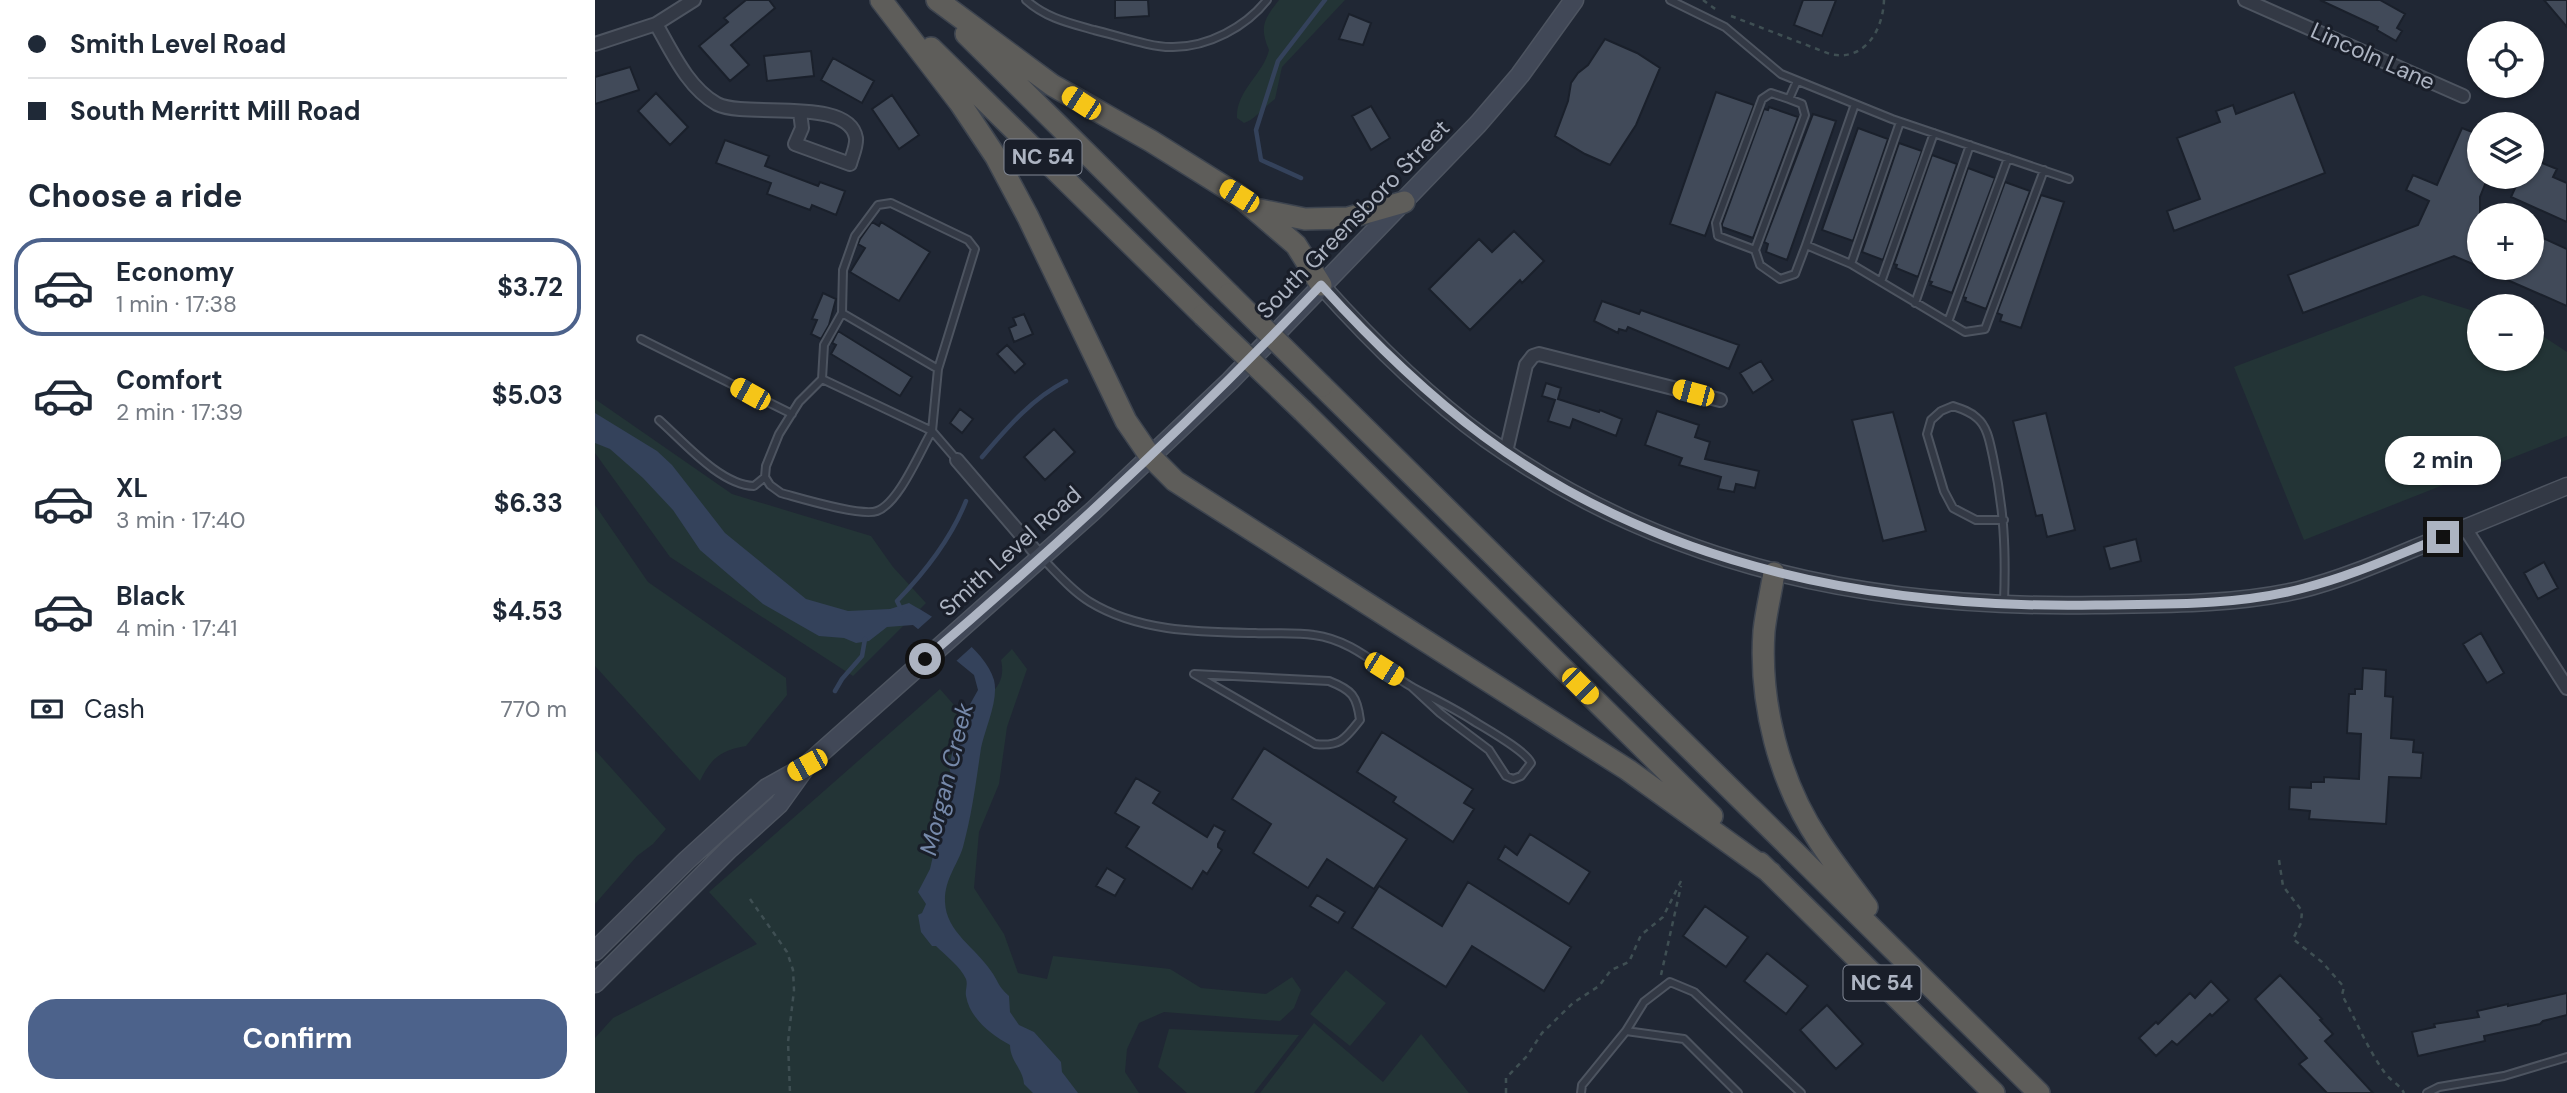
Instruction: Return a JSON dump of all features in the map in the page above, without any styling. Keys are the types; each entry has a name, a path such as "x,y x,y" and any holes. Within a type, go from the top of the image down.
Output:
{"highway":[{"name":"NC 54","path":"881,0 1303,411 1994,1093"},
{"path":"881,0 960,103 996,157 1028,217 1126,421 1150,456 1187,490 1605,755 1683,808 1770,873"},
{"name":"NC 54","path":"935,0 1009,78 2039,1093"},
{"path":"935,0 1052,85 1151,141 1258,210 1296,245 1321,285"},
{"path":"1258,210 1305,219 1348,218 1403,202"},
{"path":"1774,573 1764,630 1763,676 1769,716 1783,769 1818,840 1903,957"}],"main road":[{"name":"South Greensboro Street","path":"1150,456 1230,381 1460,145 1520,75 1574,0"},
{"name":"Smith Level Road","path":"595,951 686,861 767,788 807,765 999,596 1150,456"},
{"name":"Smith Level Road","path":"595,983 728,850 779,804 807,765"},
{"path":"595,957 595,964"}],"street":[{"path":"595,44 656,24 694,0"},
{"name":"Lincoln Lane","path":"2245,0 2463,96"},
{"path":"656,24 694,84 719,105 730,109 755,111 800,112 825,113 846,124 855,134 856,141 850,164 795,144 802,128 800,112"},
{"path":"1321,285 1364,333 1426,391 1506,452 1590,502 1682,545 1774,573 1915,598 2004,605 2170,604 2277,594 2354,573 2567,486"},
{"path":"1506,452 1526,365 1533,356 1539,354 1720,400"},
{"path":"957,460 1041,558"},
{"path":"2465,528 2567,688"}],"lane":[{"path":"1026,0 1040,12 1066,22 1172,47 1202,43 1235,29 1267,0"},
{"path":"1669,0 1725,27 1781,74 1900,122 2069,179"},
{"path":"1789,99 1797,81"},
{"path":"1755,250 1719,236 1717,223 1762,99 1771,93 1789,99 1802,104 1805,115 1755,250 1760,265 1780,279 1795,274 1855,104"},
{"path":"1850,264 1900,122"},
{"path":"1881,282 1934,133"},
{"path":"1915,303 1969,145"},
{"path":"1948,322 2008,158"},
{"path":"1806,245 1850,264 1965,332 1985,329 2044,170"},
{"path":"891,203 968,240 975,249 938,369 932,431 894,497 885,507 874,513 859,512 781,493 770,485 765,477 766,466 779,434 799,402 822,379 824,345 842,313 843,270 856,236 878,205 891,203"},
{"path":"842,313 938,369"},
{"path":"641,340 792,414"},
{"path":"822,379 932,431 957,460"},
{"path":"2004,520 1976,520 1953,508 1944,491 1927,434 1931,420 1941,411 1953,406 1964,409 1979,419 1988,434 2004,520 2004,605"},
{"path":"659,420 724,478 743,486 754,486 765,477"},
{"path":"1041,558 1091,602 1143,624 1202,632 1314,635 1339,641 1362,652 1412,687 1440,713 1489,750 1506,776 1513,779 1528,771 1531,763 1525,752 1495,736 1449,705 1412,687"},
{"path":"1194,674 1329,681 1346,688 1358,702 1360,720 1346,738 1332,746 1315,744 1194,674"},
{"path":"1581,1093 1582,1085 1626,1031 1644,1002 1670,982 1694,992 1801,1093"},
{"path":"1626,1031 1684,1039 1738,1093"},
{"path":"2427,1093 2439,1087 2504,1076 2567,1057"}],"path":[{"path":"1703,0 1722,13 1839,56 1859,52 1869,43 1883,17 1884,0"},
{"path":"2279,860 2283,886 2302,911 2301,923 2293,939 2322,962 2344,987 2342,995 2375,1056 2387,1075 2404,1093"},
{"path":"1506,1093 1506,1078 1527,1056 1542,1033 1573,1003 1599,986 1611,970 1629,962 1641,934 1663,917 1682,879 1657,992"},
{"path":"750,899 787,952 793,970 794,990 788,1042 790,1093"}],"shaded area":[{"path":"1279,0 1345,0 1282,67 1275,99 1244,123 1237,118 1238,108 1245,91 1266,59 1269,50 1264,35 1265,24"},
{"path":"2423,295 2467,309 2467,371 2544,371 2544,337 2567,352 2567,436 2304,540 2234,367"},
{"path":"595,399 732,494 871,536 893,567 926,603 853,676 670,557 595,453"},
{"path":"595,505 648,582 786,678 787,695 746,746 718,756 708,766 700,781 595,666"},
{"path":"1012,649 1027,669 1007,727 999,784 979,832 974,888 1004,934 1018,973 1047,979 1053,956 1170,969 1201,988 1266,994 1292,977 1301,990 1294,1008 1280,1021 1164,1012 1139,1023 1127,1049 1125,1072 1139,1093 595,1093 595,1038 613,1018 757,944 709,892 940,689 961,713 985,698 1001,679 1001,660"},
{"path":"595,750 666,829 653,844 637,856 595,904"},
{"path":"1346,970 1386,1003 1350,1046 1310,1014"},
{"path":"1314,1023 1383,1082 1421,1034 1469,1093 1260,1093"},
{"path":"1169,1029 1299,1035 1254,1093 1187,1093 1158,1067"}],"water":[{"path":"595,413 657,451 672,465 725,533 806,599 848,611 890,609 909,603 959,636 989,668 994,680 995,696 981,748 966,835 945,894 947,913 956,931 985,963 1009,996 1010,1012 1019,1025 1034,1032 1061,1062 1062,1072 1078,1093 1033,1093 1024,1084 1010,1045 989,1031 972,1012 966,996 967,981 957,965 936,946 932,946 921,932 918,915 926,904 918,892 930,869 937,839 935,836 952,779 949,767 959,724 978,690 974,675 913,625 887,627 869,641 856,643 844,638 819,636 763,604 700,550 673,510 643,478 610,449 595,443"}],"pier":[{"path":"935,614 975,644 954,663 916,631"}],"building":[{"path":"746,0 769,0 775,8 731,45 749,65 730,81 699,46 728,22 724,18"},
{"path":"1115,0 1148,0 1149,16 1115,18"},
{"path":"1803,0 1836,0 1822,36 1794,25"},
{"path":"2320,0 2380,0 2405,14 2397,28 2402,31 2396,41 2377,30 2378,27"},
{"path":"2544,0 2567,0 2567,27"},
{"path":"1349,14 1371,23 1363,45 1339,39"},
{"path":"1605,39 1637,53 1660,68 1636,125 1610,165 1555,136 1568,101 1571,83 1588,65"},
{"path":"811,51 814,76 767,81 764,56"},
{"path":"833,58 874,81 862,103 821,80"},
{"path":"630,67 639,90 595,104 595,77"},
{"path":"1716,92 1754,105 1705,236 1670,224"},
{"path":"2294,92 2325,173 2174,231 2167,211 2200,199 2177,138 2220,122 2216,111 2233,105 2236,114"},
{"path":"656,93 688,127 670,145 638,111"},
{"path":"892,95 919,135 899,149 872,109"},
{"path":"1371,106 1390,138 1371,150 1352,116"},
{"path":"1769,107 1798,117 1753,238 1722,227 1722,224 1764,109 1768,110"},
{"path":"1813,114 1836,121 1787,260 1766,252 1768,244 1764,242"},
{"path":"1858,128 1888,139 1853,241 1822,230"},
{"path":"2462,128 2467,130 2467,189 2483,189 2480,203 2467,203 2467,262 2454,256 2303,313 2288,275 2418,225 2429,201 2406,190 2413,175 2437,185"},
{"path":"725,140 769,156 765,166 818,186 820,182 845,191 836,215 812,205 810,210 767,194 771,183 716,163"},
{"path":"1899,143 1922,151 1883,260 1862,252"},
{"path":"1932,155 1957,164 1918,277 1896,268 1897,265 1894,264"},
{"path":"2544,164 2557,169 2553,177 2567,183 2567,222 2544,212 2544,203 2524,203 2511,197 2515,189 2544,189"},
{"path":"1968,168 1995,178 1952,293 1930,285 1932,282 1929,281"},
{"path":"2005,182 2030,191 1986,309 1965,301 1966,298 1963,297"},
{"path":"2041,195 2064,202 2021,328 2000,321 2002,315 1997,313"},
{"path":"872,222 879,226 881,222 930,252 899,301 850,272 865,248 858,244 860,239"},
{"path":"1514,231 1544,261 1522,283 1520,280 1470,330 1429,289 1479,239 1492,252"},
{"path":"2544,238 2567,249 2567,306 2507,280 2544,280"},
{"path":"823,293 836,299 829,325 821,339 811,334 817,320 812,319"},
{"path":"1602,301 1639,314 1641,310 1739,345 1729,369 1628,327 1626,331 1619,329 1618,333 1594,321"},
{"path":"1024,314 1033,334 1014,342 1009,328 1016,325 1013,318"},
{"path":"838,331 912,377 900,396 831,354 836,345 832,343"},
{"path":"1007,345 1025,364 1015,373 997,354"},
{"path":"1761,361 1773,380 1753,393 1740,373"},
{"path":"1546,383 1561,388 1558,399 1622,419 1616,436 1573,419 1570,428 1548,421 1555,400 1542,396"},
{"path":"960,409 973,419 962,433 950,423"},
{"path":"1657,411 1699,425 1695,437 1710,442 1705,459 1759,471 1755,488 1736,484 1734,492 1718,489 1721,477 1679,465 1682,458 1645,445"},
{"path":"1893,412 1926,531 1883,541 1852,420"},
{"path":"2046,413 2075,530 2047,537 2042,515 2036,516 2013,421"},
{"path":"1054,429 1075,452 1045,480 1024,457"},
{"path":"2136,539 2141,561 2110,569 2104,547"},
{"path":"2544,562 2558,588 2538,599 2524,573"},
{"path":"2481,633 2504,673 2487,683 2463,644"},
{"path":"2363,668 2386,670 2385,696 2393,697 2391,738 2414,740 2413,752 2423,753 2421,778 2389,777 2386,824 2309,819 2310,811 2289,809 2290,787 2311,788 2311,782 2324,782 2324,777 2359,779 2361,734 2347,733 2349,694 2355,694 2355,689 2362,689"},
{"path":"1382,732 1473,789 1464,803 1474,809 1453,842 1393,802 1396,797 1357,772"},
{"path":"1264,748 1407,839 1374,889 1327,859 1308,888 1253,853 1271,824 1232,799"},
{"path":"1136,778 1160,792 1153,803 1207,837 1214,825 1225,831 1218,844 1222,850 1207,874 1203,871 1192,889 1126,847 1139,827 1115,813"},
{"path":"1530,834 1590,872 1569,904 1498,859 1505,846 1517,855"},
{"path":"1107,868 1125,879 1115,896 1096,886"},
{"path":"1468,882 1571,947 1544,991 1472,946 1446,987 1352,928 1379,886 1442,926"},
{"path":"1317,895 1345,912 1338,923 1310,906"},
{"path":"1705,906 1748,937 1726,967 1683,936"},
{"path":"1767,953 1808,986 1786,1014 1744,981"},
{"path":"2280,975 2322,1019 2320,1020 2333,1034 2325,1041 2373,1093 2327,1093 2299,1064 2307,1058 2255,999"},
{"path":"2211,981 2229,1000 2177,1045 2172,1041 2156,1056 2139,1038 2190,993 2195,998"},
{"path":"2567,993 2567,1015 2540,1024 2484,1036 2485,1041 2418,1056 2412,1032 2435,1027 2434,1024 2479,1017 2477,1011"},
{"path":"1827,1005 1863,1044 1836,1069 1800,1030"}],"waterway":[{"path":"1301,178 1261,160 1256,130 1278,61 1325,0"},
{"path":"982,457 1031,405 1066,381"},
{"path":"901,609 897,601 937,554 966,501"},
{"path":"835,691 862,656 865,639"}],"route":[{"path":"925,659 1093,511 1230,381 1321,285 1364,333 1426,391 1483,436 1531,468 1590,502 1682,545 1805,580 1915,598 1972,604 2050,606 2218,601 2277,594 2328,582 2443,537"}],"water label":[{"name":"Morgan Creek","path":"946,779"}]}
